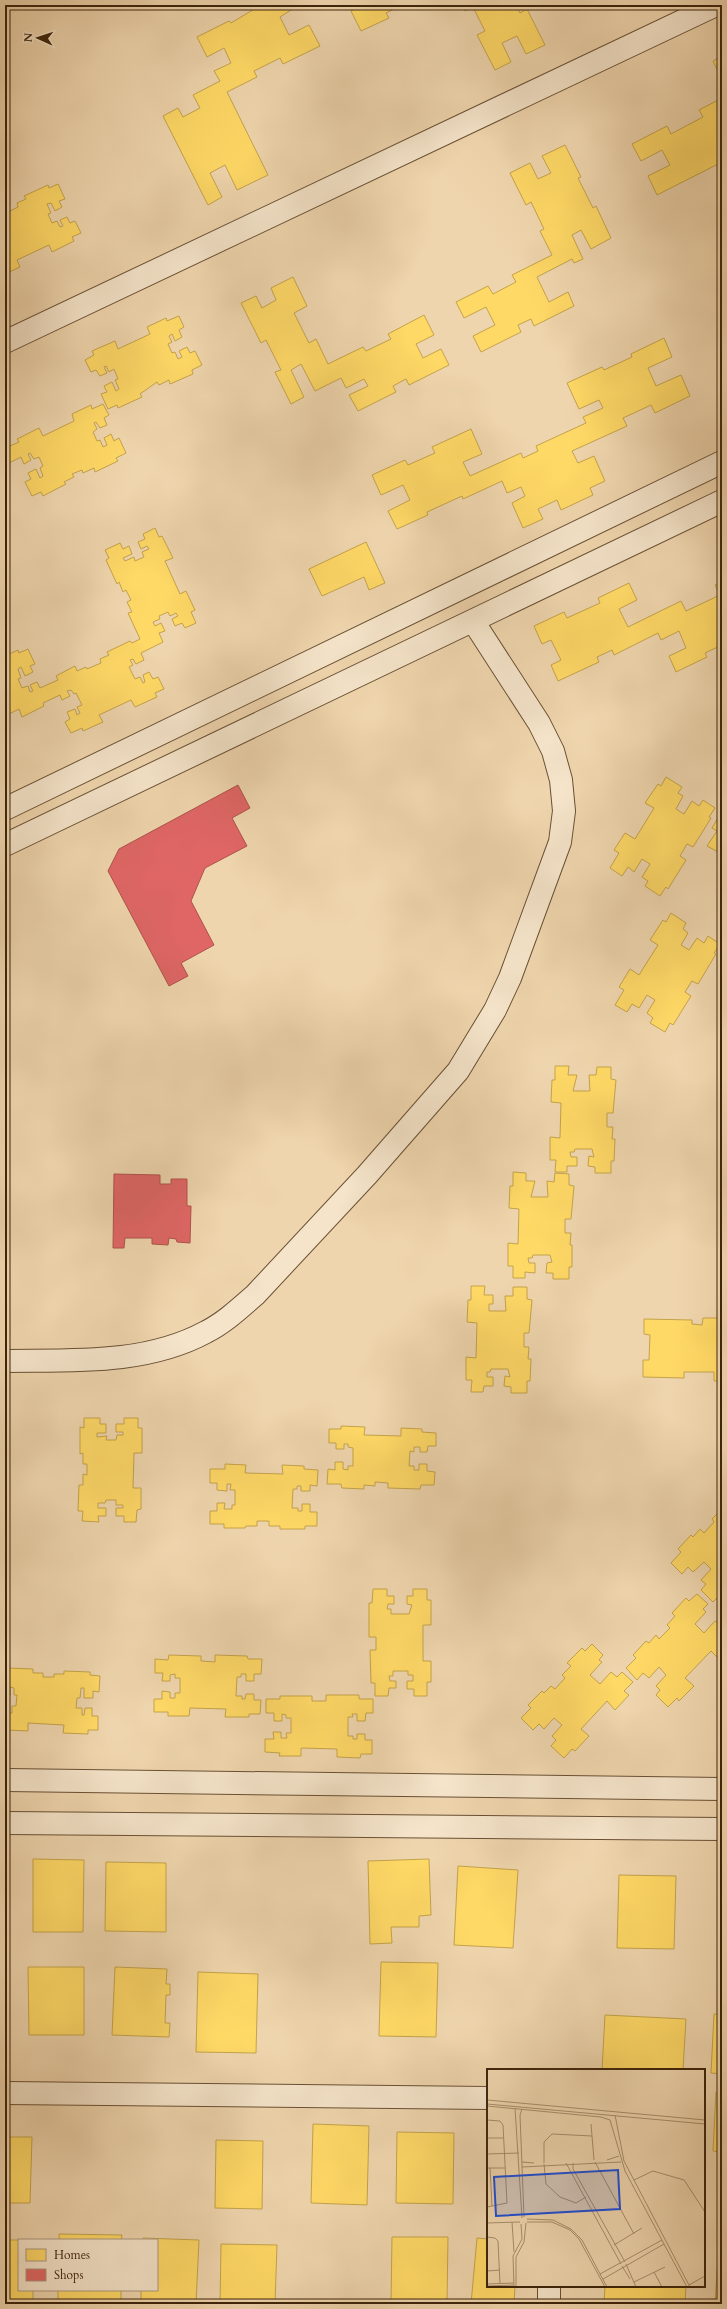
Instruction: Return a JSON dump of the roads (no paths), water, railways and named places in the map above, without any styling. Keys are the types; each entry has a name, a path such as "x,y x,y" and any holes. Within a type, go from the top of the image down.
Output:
{"street":[{"path":"5,342 716,5"},
{"path":"5,809 722,462"},
{"path":"5,845 722,501"},
{"path":"5,1361 87,1360 151,1353 207,1332 232,1315 254,1295 436,1098 478,1041 510,978 560,842 564,811 561,780 553,751 539,723 473,621"},
{"path":"5,1780 722,1788"},
{"path":"5,1823 722,1829"},
{"path":"5,2094 487,2098"},
{"path":"549,2287 549,2304"}]}
